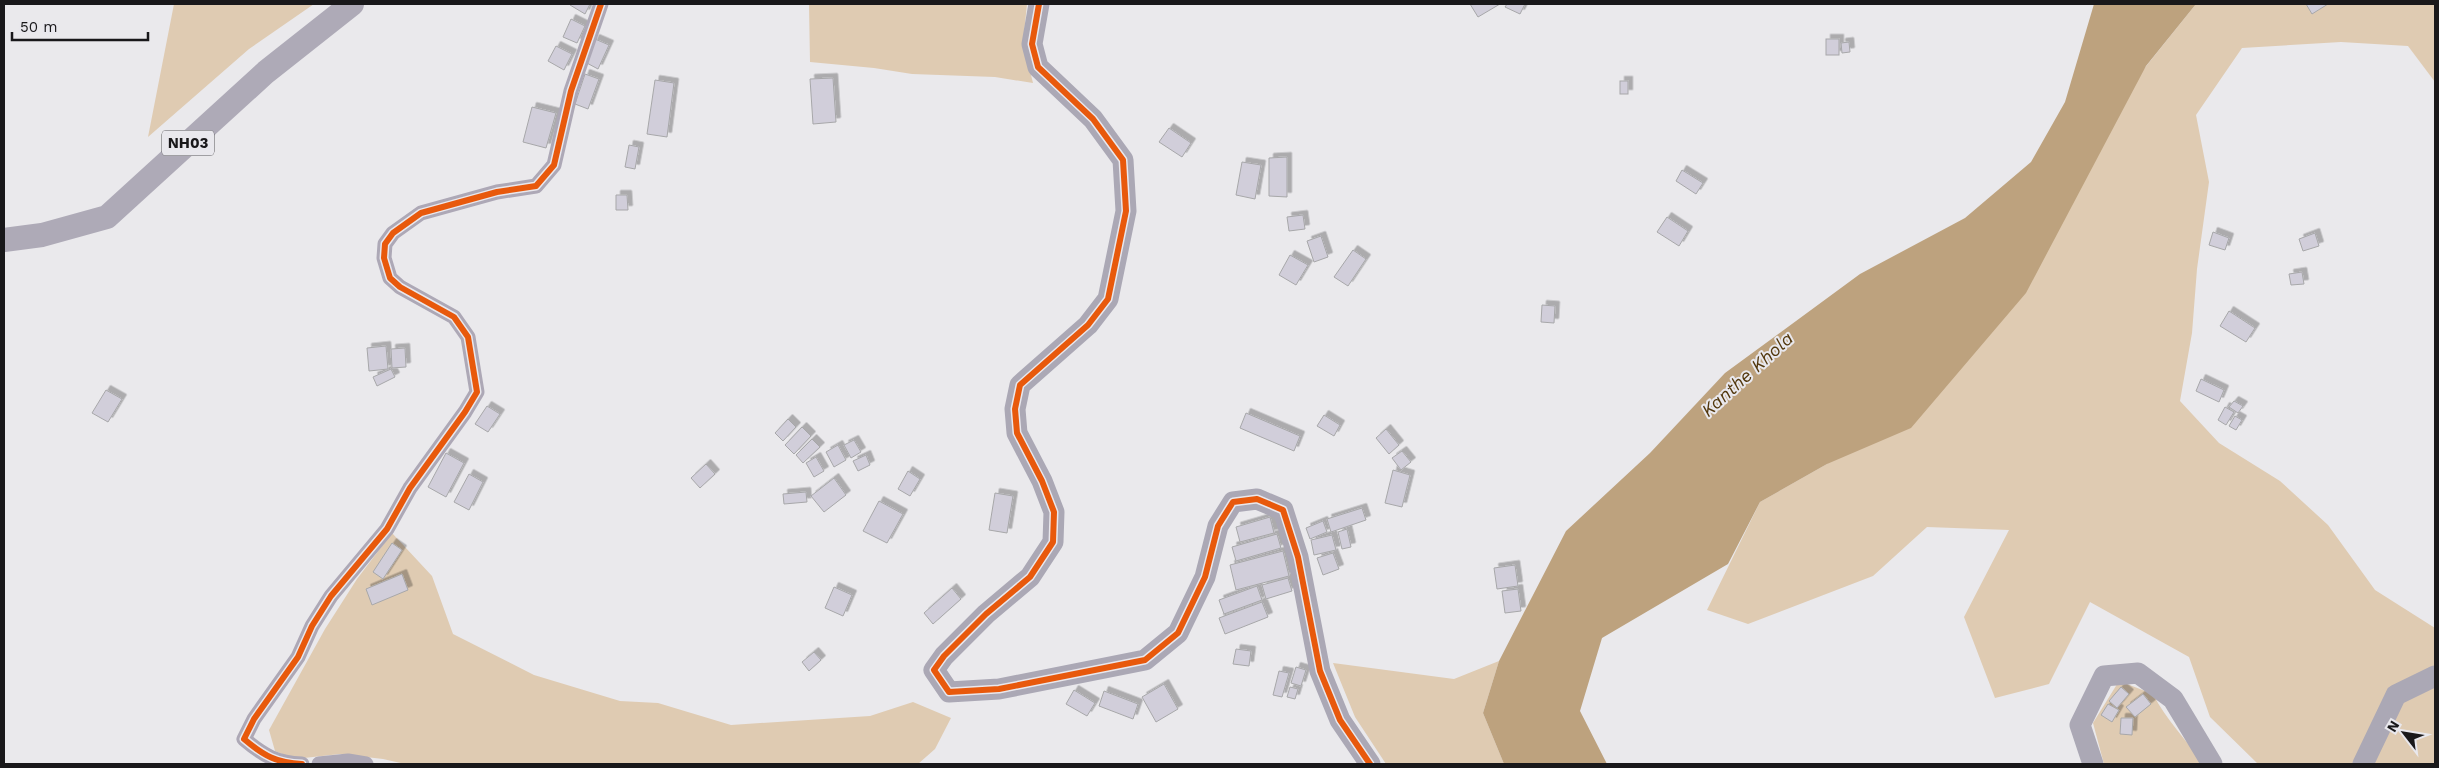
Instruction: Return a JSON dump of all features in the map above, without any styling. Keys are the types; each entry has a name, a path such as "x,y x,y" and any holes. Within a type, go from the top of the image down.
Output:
{"main road":[{"name":"NH03","path":"4,240 42,235 107,216 266,72 352,4"}],"street":[{"path":"302,764 283,763 260,752 244,739 254,719 298,657 312,626 330,596 387,529 410,488 465,412 477,392 468,337 454,317 400,287 390,278 384,258 386,244 393,234 421,213 497,192 536,186 554,165 571,91 601,4"},
{"path":"1039,4 1032,44 1038,67 1093,119 1123,160 1126,211 1108,298 1088,324 1020,386 1015,409 1017,433 1042,481 1054,512 1053,542 1030,576 986,614 944,656 934,670 949,692 999,689 1145,660 1178,633 1206,577 1218,526 1232,502 1257,499 1283,510 1298,557 1320,671 1340,720 1370,764"},
{"path":"2093,764 2080,725 2100,684 2104,676 2138,673 2174,699 2212,764"},
{"path":"2364,764 2396,695 2435,676"},
{"path":"319,764 348,761 366,764"}],"shaded area":[{"path":"174,4 314,4 249,49 148,137"},
{"path":"809,4 1027,4 1023,43 1033,83 995,77 912,74 874,68 810,62"},
{"path":"2196,4 2435,4 2435,82 2408,46 2341,42 2242,48 2196,115 2209,182 2197,269 2192,333 2180,401 2219,443 2280,481 2328,525 2375,590 2435,628 2435,764 2258,764 2210,717 2189,657 2090,602 2049,684 1995,698 1964,617 2009,530 1927,527 1873,576 1748,624 1707,610 1760,502 1827,464"},
{"path":"392,533 432,576 453,634 534,675 620,701 658,703 731,725 870,716 913,702 951,718 935,749 918,764 405,764 383,759 340,754 295,759 275,751 269,730 325,629 357,579"},
{"path":"1499,661 1483,713 1504,764 1386,764 1355,717 1333,663 1454,679"},
{"path":"2119,681 2153,694 2164,713 2203,764 2104,764 2093,723"}],"water":[{"name":"Kanthe Khola","path":"2094,4 2196,4 2146,66 2026,293 1911,428 1827,464 1760,502 1728,564 1602,638 1580,711 1607,764 1504,764 1483,713 1499,661 1566,531 1650,453 1725,373 1860,274 1965,218 2031,162 2065,102"}],"building":[{"path":"571,4 590,4 585,14"},
{"path":"1470,4 1500,4 1478,17"},
{"path":"1507,4 1525,4 1520,14 1505,7"},
{"path":"2306,4 2328,4 2312,14"},
{"path":"571,19 585,26 577,43 563,37"},
{"path":"595,39 609,45 598,69 585,62"},
{"path":"1826,39 1839,39 1839,55 1826,55"},
{"path":"1849,42 1850,52 1842,53 1841,43"},
{"path":"556,46 572,54 564,70 548,61"},
{"path":"585,74 599,79 588,109 575,104"},
{"path":"833,78 836,122 813,124 810,79"},
{"path":"655,80 674,83 667,137 647,134"},
{"path":"1620,81 1628,81 1628,94 1620,94"},
{"path":"532,107 556,113 546,148 523,142"},
{"path":"1169,128 1191,143 1182,157 1159,142"},
{"path":"629,145 639,147 635,169 625,167"},
{"path":"1287,157 1287,197 1269,196 1269,158"},
{"path":"1242,162 1261,165 1255,199 1236,195"},
{"path":"1682,170 1703,183 1696,194 1676,181"},
{"path":"616,195 627,195 628,210 616,210"},
{"path":"1303,215 1305,229 1289,231 1287,217"},
{"path":"1667,217 1688,231 1679,246 1657,232"},
{"path":"2213,232 2229,238 2225,250 2209,245"},
{"path":"2315,233 2319,246 2303,251 2299,239"},
{"path":"1321,236 1328,257 1314,262 1307,241"},
{"path":"1353,250 1366,259 1348,286 1334,277"},
{"path":"1290,255 1308,265 1296,285 1279,275"},
{"path":"2302,272 2304,284 2291,285 2289,274"},
{"path":"1542,305 1555,306 1554,323 1541,322"},
{"path":"2229,311 2255,328 2246,342 2220,326"},
{"path":"386,346 388,369 369,371 367,348"},
{"path":"405,348 406,367 392,368 391,349"},
{"path":"391,369 395,377 377,386 373,377"},
{"path":"2201,379 2224,390 2219,402 2196,391"},
{"path":"106,390 122,399 108,422 92,413"},
{"path":"2234,401 2243,406 2238,413 2229,407"},
{"path":"487,406 500,414 488,432 475,424"},
{"path":"2225,407 2234,412 2226,425 2218,420"},
{"path":"1246,413 1300,436 1294,451 1240,428"},
{"path":"1324,415 1340,425 1334,436 1317,426"},
{"path":"2235,416 2242,420 2236,430 2229,426"},
{"path":"788,419 796,427 783,441 775,433"},
{"path":"802,427 811,436 794,454 785,445"},
{"path":"1386,429 1399,445 1389,454 1376,438"},
{"path":"812,439 820,447 803,463 796,455"},
{"path":"854,440 861,452 851,458 844,445"},
{"path":"838,445 846,460 834,467 826,452"},
{"path":"1402,451 1411,462 1401,470 1392,458"},
{"path":"446,453 464,463 446,497 428,487"},
{"path":"866,455 870,465 858,471 853,461"},
{"path":"816,457 824,471 814,477 806,463"},
{"path":"706,464 715,474 700,488 691,478"},
{"path":"1393,470 1410,475 1402,507 1385,503"},
{"path":"908,471 920,479 910,496 898,489"},
{"path":"469,474 483,482 469,510 454,502"},
{"path":"834,478 846,495 824,512 811,496"},
{"path":"806,492 807,502 784,504 783,494"},
{"path":"995,493 1013,496 1007,533 989,530"},
{"path":"879,501 903,514 887,543 863,531"},
{"path":"1362,508 1366,520 1331,532 1327,519"},
{"path":"1270,517 1274,533 1240,542 1236,527"},
{"path":"1323,521 1327,532 1310,539 1306,528"},
{"path":"1347,529 1351,547 1342,549 1338,532"},
{"path":"1277,534 1281,548 1236,561 1232,547"},
{"path":"1332,535 1336,550 1314,555 1311,540"},
{"path":"392,543 402,550 383,579 373,572"},
{"path":"1283,551 1289,576 1236,590 1230,565"},
{"path":"1333,553 1339,569 1323,575 1317,558"},
{"path":"1515,565 1518,586 1497,589 1494,568"},
{"path":"402,574 408,590 372,605 366,589"},
{"path":"1288,578 1292,591 1266,599 1262,585"},
{"path":"1257,586 1262,600 1224,614 1219,600"},
{"path":"834,587 852,595 843,616 825,608"},
{"path":"952,588 961,599 933,624 924,613"},
{"path":"1518,589 1521,611 1505,613 1502,591"},
{"path":"1262,602 1268,617 1225,634 1219,618"},
{"path":"1236,649 1251,651 1249,666 1233,664"},
{"path":"814,652 821,660 809,671 802,662"},
{"path":"1296,667 1306,670 1301,686 1291,683"},
{"path":"1279,671 1289,673 1282,697 1273,695"},
{"path":"1164,684 1178,709 1156,722 1142,697"},
{"path":"1290,687 1298,689 1295,699 1287,697"},
{"path":"2121,687 2129,694 2117,708 2109,701"},
{"path":"1074,690 1095,703 1087,716 1066,704"},
{"path":"1104,691 1138,704 1133,719 1099,706"},
{"path":"2143,694 2151,704 2135,717 2126,707"},
{"path":"2108,704 2119,710 2112,722 2101,715"},
{"path":"2121,718 2133,718 2132,735 2120,734"}],"cycle path":[{"path":"302,764 285,762 271,757 244,739 254,719 298,657 312,626 331,596 387,529 410,488 465,412 477,392 468,337 454,317 400,287 390,278 384,258 385,244 393,233 421,213 497,192 536,186 554,165 571,91 601,4"},
{"path":"1039,4 1032,44 1038,67 1093,119 1123,160 1126,211 1108,299 1088,325 1020,385 1015,409 1017,433 1042,481 1054,512 1053,542 1030,577 986,614 944,656 934,670 949,692 999,689 1145,660 1178,633 1205,577 1218,526 1233,502 1257,499 1283,510 1298,557 1320,671 1340,720 1370,764"}]}
